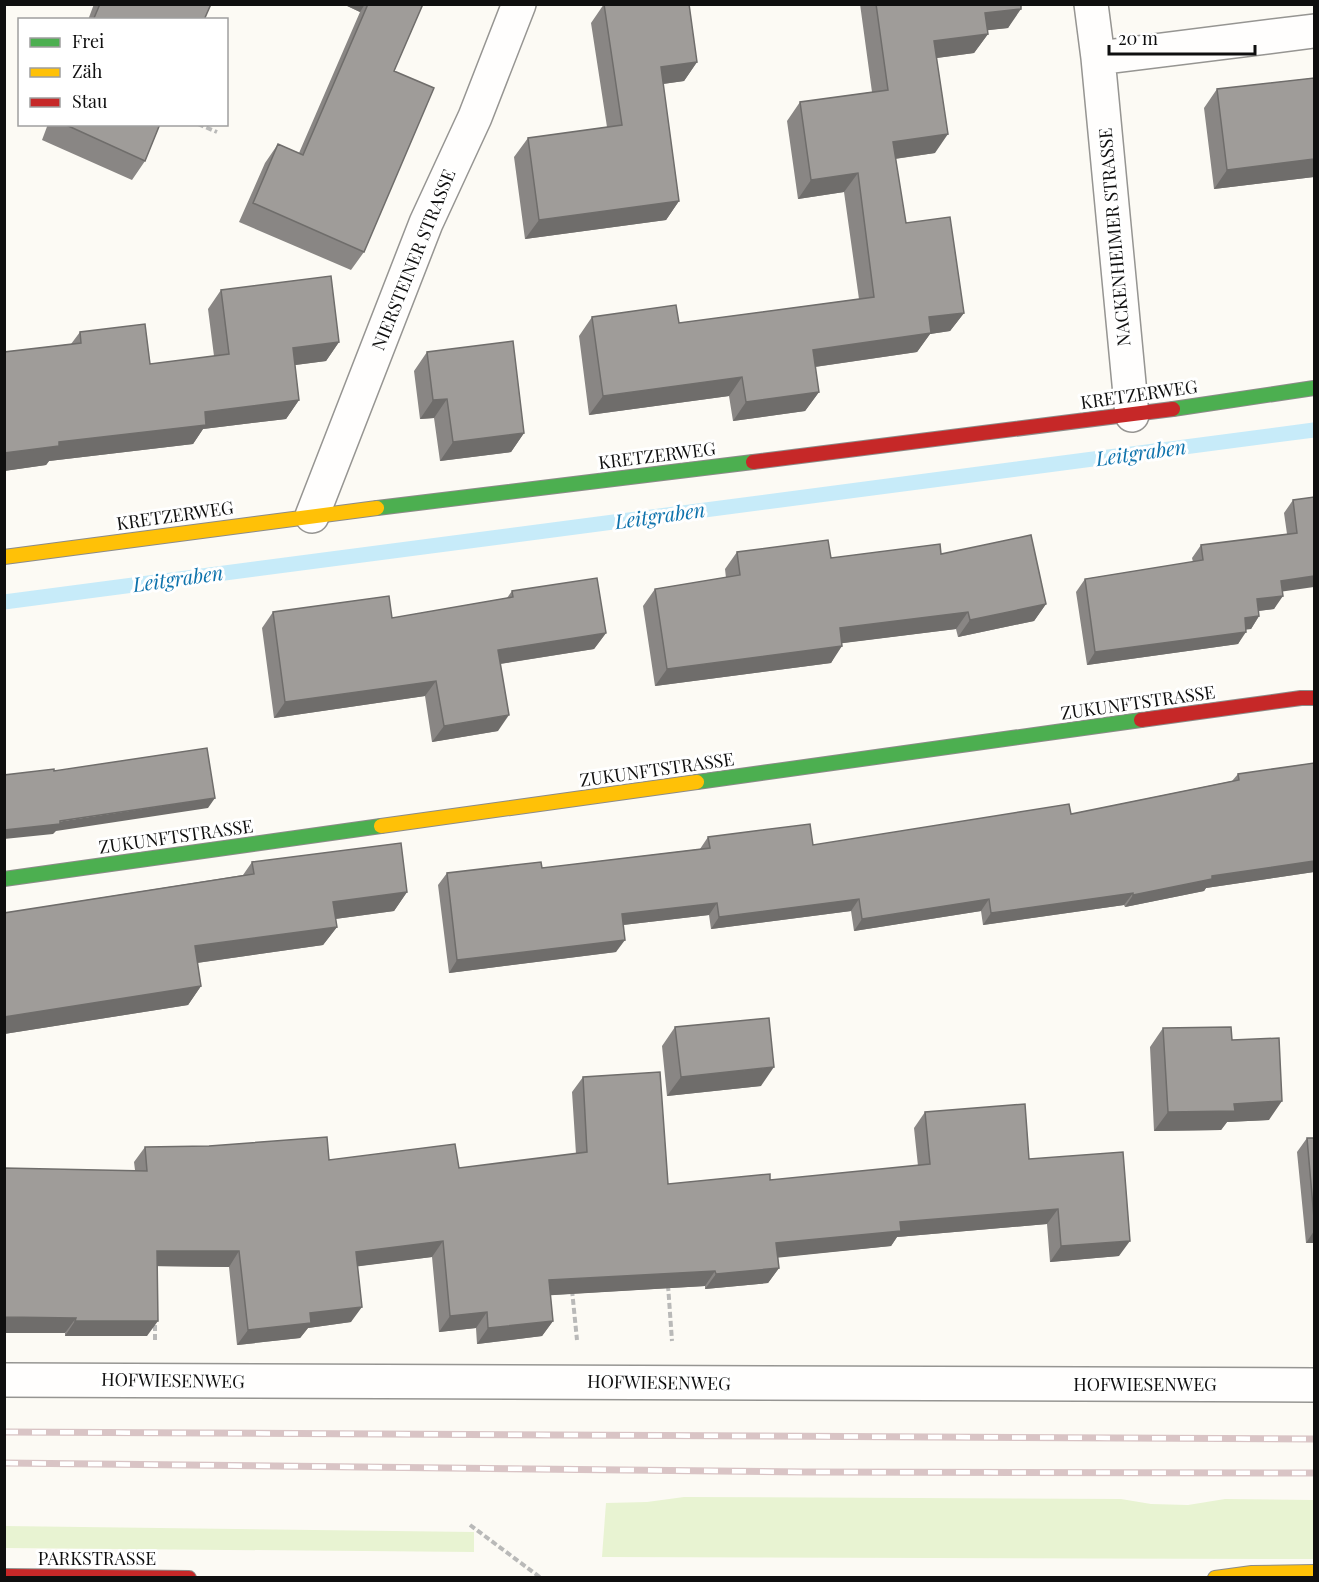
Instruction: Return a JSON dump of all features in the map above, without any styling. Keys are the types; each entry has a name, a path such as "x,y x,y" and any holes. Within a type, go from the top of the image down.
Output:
{"street":[{"name":"NIERSTEINER STRASSE","path":"312,516 426,223 475,117 519,4"},
{"name":"NACKENHEIMER STRASSE","path":"1091,4 1132,416"},
{"path":"1098,58 1314,31"},
{"name":"KRETZERWEG","path":"4,557 312,516 1132,416 1314,388"},
{"name":"ZUKUNFTSTRASSE","path":"4,879 1314,698"},
{"name":"HOFWIESENWEG","path":"4,1380 1314,1385"},
{"path":"1215,1578 1252,1573 1314,1572"},
{"name":"PARKSTRASSE","path":"4,1576 189,1578"}],"path":[{"path":"203,126 217,132"},
{"path":"668,1277 674,1383"},
{"path":"572,1280 581,1382"},
{"path":"154,1382 155,1313"},
{"path":"470,1525 541,1578"}],"green space":[{"path":"684,1497 1121,1499 1151,1504 1188,1505 1225,1499 1314,1500 1314,1559 602,1557 606,1503 647,1502"},
{"path":"5,1526 474,1532 474,1552 5,1548"}],"building":[{"path":"100,4 211,4 205,18 94,18"},
{"path":"368,4 423,4 394,71 434,88 364,252 253,203 278,144 303,155"},
{"path":"604,4 689,4 697,62 661,67 679,201 539,220 528,138 622,125"},
{"path":"876,4 1021,4 1021,9 985,13 988,34 934,41 948,134 893,142 906,223 950,217 964,313 929,317 931,333 813,350 819,392 746,402 742,377 603,396 592,317 676,305 679,323 874,297 858,173 811,180 800,102 888,90"},
{"path":"1314,78 1314,159 1227,170 1217,89"},
{"path":"68,126 159,126 145,161"},
{"path":"331,276 339,342 293,348 299,400 205,412 206,425 59,442 59,446 4,453 4,352 81,343 80,332 145,324 150,364 229,354 221,290"},
{"path":"513,341 524,433 453,442 447,399 433,400 427,352"},
{"path":"1314,497 1314,576 1281,581 1283,596 1257,599 1259,616 1245,618 1246,632 1095,652 1085,579 1203,560 1201,545 1297,533 1293,500"},
{"path":"1031,535 1046,604 970,620 968,612 840,628 842,646 667,669 655,589 740,575 737,552 828,540 831,558 940,544 941,554"},
{"path":"597,578 606,633 498,650 509,715 444,726 436,681 285,702 273,612 389,596 392,618 513,597 512,591"},
{"path":"207,748 215,798 60,821 60,824 4,830 4,775 54,769 54,771"},
{"path":"1314,763 1314,861 1212,876 1212,879 1133,895 1133,893 991,913 989,899 862,919 859,899 719,917 717,903 622,914 625,940 457,960 447,873 541,862 542,868 710,848 708,837 810,824 813,845 1069,804 1071,814 1239,780 1238,774"},
{"path":"401,843 407,892 333,902 337,927 195,946 201,986 4,1017 4,913 254,874 252,862"},
{"path":"769,1018 774,1067 681,1077 675,1027"},
{"path":"1231,1027 1232,1040 1279,1038 1282,1101 1234,1104 1235,1111 1168,1112 1163,1028"},
{"path":"660,1072 668,1184 770,1174 770,1180 930,1164 925,1112 1025,1104 1029,1159 1123,1152 1130,1241 1061,1246 1058,1209 900,1222 901,1231 776,1243 779,1268 716,1274 715,1271 549,1280 553,1321 488,1328 487,1312 450,1316 443,1241 356,1252 362,1307 310,1313 311,1323 248,1330 239,1251 157,1251 158,1321 75,1321 76,1318 4,1317 4,1168 147,1171 145,1147 209,1146 327,1137 329,1160 455,1144 459,1168 587,1152 583,1077"},
{"path":"1307,1138 1314,1138 1314,1218"}],"waterway":[{"name":"Leitgraben","path":"4,602 1314,430"}],"railway":[{"path":"4,1432 1314,1439"},
{"path":"4,1463 805,1472 1314,1473"}],"traffic: fast":[{"path":"1173,409 1314,388"},
{"path":"377,508 753,462"},
{"path":"697,782 1141,720"},
{"path":"4,879 381,826"}],"traffic: slow":[{"path":"4,557 377,508"},
{"path":"381,826 697,782"},
{"path":"1215,1578 1252,1573 1314,1572"}],"traffic: jam":[{"path":"753,462 1173,409"},
{"path":"1141,720 1314,698"},
{"path":"4,1576 189,1578"}]}
